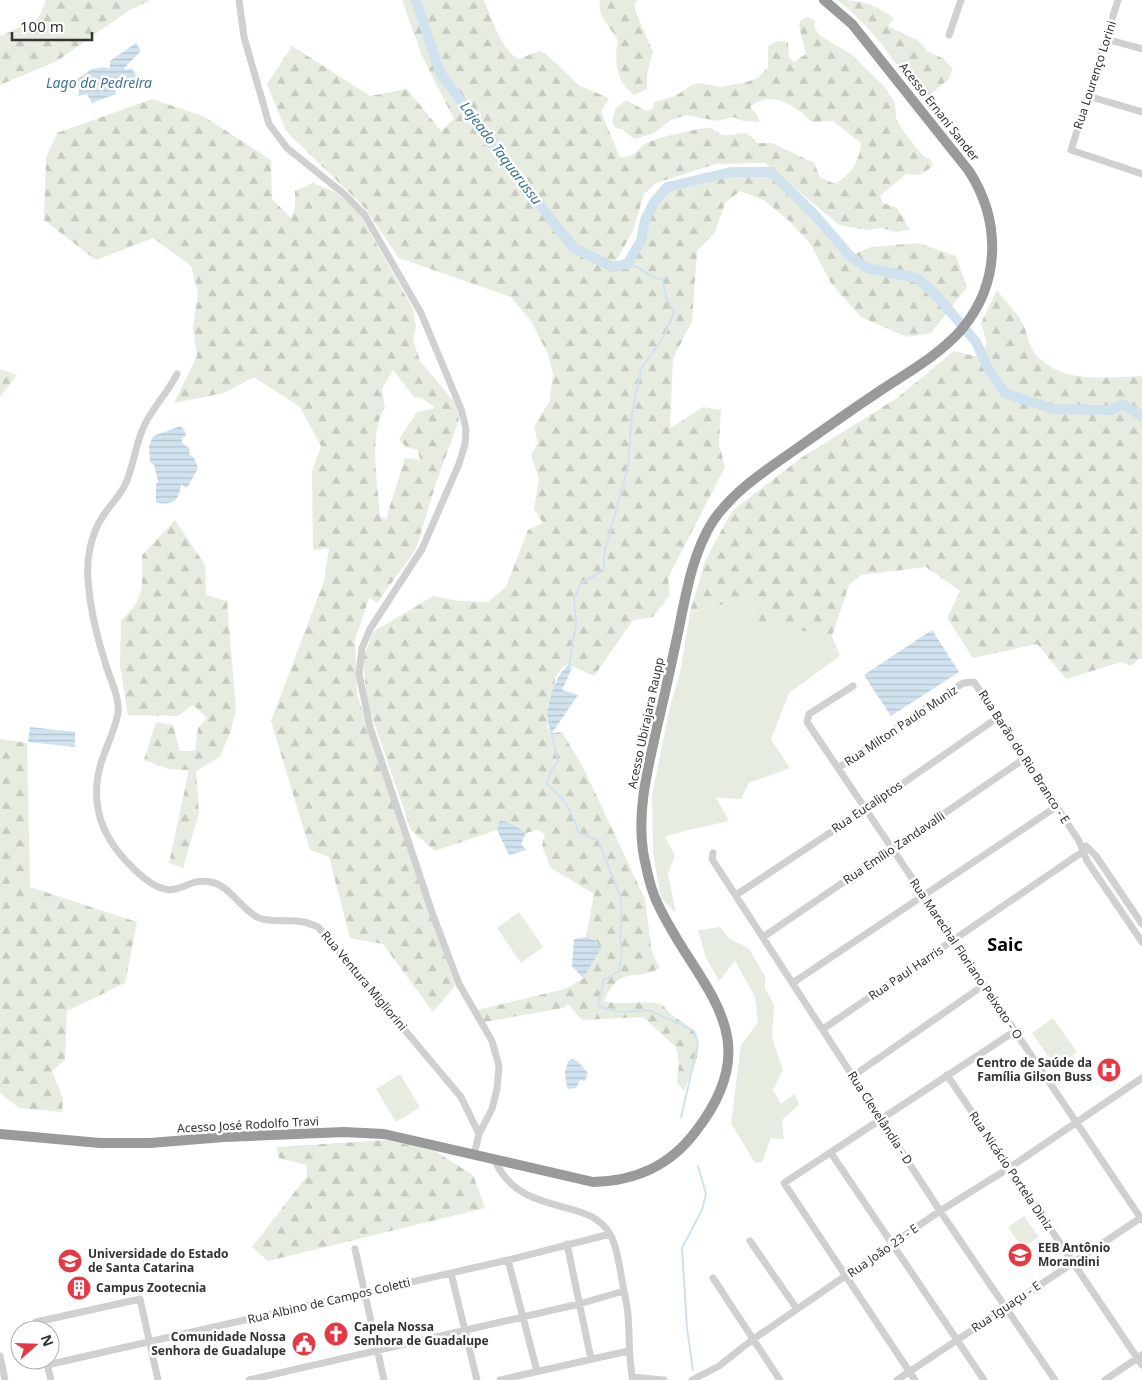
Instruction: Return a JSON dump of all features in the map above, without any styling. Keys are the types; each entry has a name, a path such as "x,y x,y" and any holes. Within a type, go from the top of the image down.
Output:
{"highway":[{"name":"Acesso Ernani Sander","path":"824,0 852,24 970,171 989,212 993,230 992,261 982,294 969,320 952,339 922,364"},
{"name":"Acesso Ubirajara Raupp","path":"495,1161 524,1165 593,1182 629,1179 657,1168 684,1146 712,1108 728,1066 726,1024 713,996 657,902 648,877 642,847 641,805 687,588 700,546 713,521 750,481 922,364"},
{"name":"Acesso José Rodolfo Travi","path":"0,1134 100,1143 150,1143 224,1137 344,1132 384,1134 419,1140 495,1161"}],"street":[{"path":"238,0 244,37 269,124 287,148 343,193 364,214 421,313 462,409 466,429 465,444 459,464 422,549 370,629 362,648 359,674 370,727 436,922 459,984 492,1041 499,1066 497,1089 492,1109 479,1134 474,1155"},
{"path":"949,35 962,0"},
{"name":"Rua Lourenço Lorini","path":"1118,0 1071,150 1142,174"},
{"path":"1106,39 1142,50"},
{"path":"1088,96 1142,112"},
{"name":"Rua Ventura Migliorini","path":"177,374 171,387 145,423 127,481 121,493 103,515 95,531 89,556 88,581 93,610 104,660 117,702 118,713 100,765 95,794 100,822 116,847 144,878 159,888 178,890 194,882 210,882 222,887 260,919 304,922 318,927 461,1097 479,1134"},
{"name":"Rua Barão do Rio Branco - E","path":"963,683 974,682 1085,849 1142,942"},
{"name":"Rua Milton Paulo Muniz","path":"838,768 963,683"},
{"name":"Rua Marechal Floriano Peixoto - O","path":"853,686 809,714 807,722 1142,1219"},
{"name":"Rua Eucaliptos","path":"736,895 866,809 997,718"},
{"name":"Rua Emílio Zandavalli","path":"763,937 1024,759"},
{"path":"794,982 1056,806"},
{"name":"Rua Barão do Rio Branco - E","path":"1085,849 1096,856 1142,924"},
{"name":"Rua Paul Harris","path":"823,1029 954,941 1085,849"},
{"name":"Rua Clevelândia - D","path":"713,853 712,859 794,982 940,1211 1055,1380"},
{"path":"853,1076 984,986"},
{"path":"915,1380 845,1278 784,1183 1015,1031"},
{"name":"Rua Nicácio Portela Diniz","path":"947,1075 1073,1263 1140,1356 1142,1365"},
{"name":"Rua João 23 - E","path":"692,1380 719,1366 752,1340 940,1211 1009,1168 1142,1078"},
{"path":"831,1153 984,1380"},
{"path":"495,1161 502,1174 522,1194 594,1217 610,1234 617,1252 628,1315 628,1351 633,1379 664,1380"},
{"name":"Rua Iguaçu - E","path":"897,1380 1142,1219"},
{"name":"Rua Albino de Campos Coletti","path":"60,1360 149,1342 508,1260 610,1234"},
{"path":"750,1241 798,1308"},
{"path":"567,1244 591,1360"},
{"path":"355,1249 384,1380"},
{"path":"508,1260 537,1371"},
{"path":"451,1273 478,1380"},
{"path":"713,1278 780,1380"},
{"path":"248,1380 579,1304 624,1291"},
{"path":"60,1320 140,1299 158,1380"},
{"path":"500,1380 628,1351"},
{"path":"0,1356 5,1380"},
{"path":"1105,1380 1140,1356"}],"green space":[{"path":"46,0 151,0 128,11 57,61 0,85 0,36 38,19"},
{"path":"402,0 484,0 502,42 513,55 519,59 539,51 546,54 580,86 609,98 601,112 620,157 632,155 650,141 688,131 709,128 723,135 742,133 749,135 757,143 772,143 814,163 820,177 835,184 854,167 859,156 861,143 833,121 813,122 795,108 776,100 763,100 756,102 750,107 758,116 759,122 743,121 733,117 717,121 686,115 671,120 654,133 634,139 622,129 615,128 612,122 615,109 626,100 646,111 653,109 654,102 675,96 692,85 699,83 721,87 758,78 768,67 768,47 773,43 788,42 789,57 794,62 806,54 799,26 801,20 808,17 814,20 815,28 819,35 851,54 885,87 895,103 896,119 904,132 923,156 930,159 933,166 920,175 906,174 880,196 883,203 897,208 910,230 896,232 882,228 868,230 839,225 765,163 716,164 656,183 644,194 633,231 613,266 627,264 641,241 645,220 654,202 667,187 731,172 771,172 815,215 850,256 871,247 918,243 956,256 967,287 931,333 907,337 861,317 831,283 810,243 788,220 764,200 740,191 725,203 715,232 697,251 692,321 673,359 670,428 703,407 721,410 719,444 725,467 668,578 670,595 653,617 633,620 594,676 569,665 564,666 555,677 554,690 549,700 547,727 552,733 562,732 583,767 645,899 652,953 660,968 651,972 623,978 610,989 604,1001 611,1003 649,1002 663,1005 671,1014 694,1031 698,1039 698,1056 684,1091 677,1083 679,1062 676,1047 643,1017 582,1020 568,1004 563,1008 484,1022 477,1010 565,989 584,978 597,941 586,937 594,894 551,868 542,846 545,834 537,830 526,833 512,824 500,820 497,830 435,851 411,830 367,702 363,659 373,632 433,596 459,601 488,602 506,587 528,530 543,523 534,509 539,479 531,454 538,443 534,427 550,400 553,374 548,354 531,321 511,297 399,258 364,207 286,131 267,84 292,46 370,96 407,89 441,131 454,119 422,56"},
{"path":"600,0 639,0 635,3 635,10 653,52 647,74 647,89 634,95 625,86 620,77 616,54 618,41 602,16"},
{"path":"837,0 867,4 880,9 894,18 888,26 919,41 927,51 944,59 952,68 949,79 927,97 921,93 869,30 851,11"},
{"path":"152,99 203,116 271,160 272,199 291,218 295,207 295,191 313,183 335,192 358,211 413,309 416,326 413,340 420,361 456,404 459,420 436,483 416,549 377,603 369,598 355,640 357,694 405,842 455,986 433,1012 383,944 350,938 329,857 310,850 271,721 324,581 329,548 313,550 312,471 321,446 300,407 254,377 224,393 174,403 197,356 193,328 198,293 191,266 153,238 96,260 44,220 46,158 57,133","holes":["393,370 414,397 422,398 435,408 417,412 399,439 406,447 418,450 420,460 405,458 386,519 380,516 375,445 380,418 385,408 382,389"]},
{"path":"997,290 1022,322 1035,354 1050,366 1062,372 1088,377 1142,376 1142,660 1140,658 1131,666 1121,662 1066,679 1037,644 973,658 947,618 960,591 926,567 861,575 849,585 832,636 756,623 751,598 690,612 705,561 732,511 801,458 897,398 954,351 979,357 987,344 981,323"},
{"path":"0,369 17,375 0,397"},
{"path":"175,520 205,565 206,595 227,601 236,711 230,733 220,757 196,771 199,813 183,868 169,863 189,770 169,769 144,760 156,722 173,725 180,751 195,751 198,728 207,718 193,705 178,716 128,715 120,666 121,620 139,598 142,583 142,555"},
{"path":"751,598 756,623 832,636 840,656 789,693 771,739 790,768 749,783 741,799 716,798 729,821 665,837 675,856 668,874 676,913 661,898 653,853 652,795 670,707 681,668 690,612"},
{"path":"0,739 27,743 30,887 137,922 125,983 67,1011 65,1060 52,1071 63,1098 62,1112 19,1108 0,1093"},
{"path":"519,912 543,947 521,963 497,928"},
{"path":"720,927 729,938 749,949 765,976 765,989 774,1004 772,1037 783,1070 773,1090 781,1104 795,1094 799,1105 782,1120 784,1139 771,1138 762,1162 755,1163 731,1123 741,1045 758,1022 755,997 735,961 719,981 706,958 698,930"},
{"path":"1053,1018 1077,1052 1055,1067 1032,1033"},
{"path":"400,1074 420,1107 396,1122 376,1089"},
{"path":"387,1140 435,1151 473,1175 485,1208 268,1261 252,1247 307,1176 307,1165 279,1158 276,1147"},
{"path":"1024,1216 1039,1237 1022,1248 1008,1227"}],"water":[{"name":"Lago da Pedreira","path":"136,43 141,51 124,68 126,70 132,68 136,75 134,80 124,87 114,88 116,94 92,103 87,94 78,96 80,86 72,90 69,85 92,69 104,67 110,69 110,61"},
{"path":"181,426 186,433 185,437 182,438 182,443 190,449 189,454 194,458 198,468 187,488 181,484 179,494 174,501 167,504 156,502 156,485 158,481 154,465 150,462 149,447 153,436"},
{"path":"932,630 959,672 891,716 864,675"},
{"path":"569,665 572,668 562,690 578,695 552,733 549,726 548,707 554,686 564,669"},
{"path":"30,727 75,732 75,747 28,742"},
{"path":"500,820 512,824 526,833 521,844 526,850 509,855 497,830"},
{"path":"586,937 597,941 601,949 583,978 572,966 574,939"},
{"path":"573,1059 588,1073 585,1081 580,1080 576,1088 569,1089 565,1073 568,1061"}],"waterway":[{"name":"Lajeado Taquarussu","path":"416,0 440,73 574,248 613,267 627,264 641,241 645,220 654,202 667,187 731,172 771,172 815,215 850,256 867,268 917,278 938,297 976,342 988,368 1005,393 1053,409 1111,410 1122,404 1142,416"},
{"path":"569,666 576,624 574,599 581,583 603,571 605,550 628,467 632,413 641,369 664,336 674,312 667,299 662,279 627,264"},
{"path":"551,731 558,761 551,771 547,784 567,806 579,833 598,840 620,896 622,915 620,937 622,950 619,971 604,980 598,1006 620,1012 649,1010 694,1031 698,1044 681,1117"},
{"path":"693,1370 687,1328 682,1248 702,1210 706,1194 698,1166"}],"place":[{"name":"Centro de Saúde da Família Gilson Buss","path":"1109,1070"},
{"name":"EEB Antônio Morandini","path":"1020,1255"},
{"name":"Universidade do Estado de Santa Catarina","path":"70,1261"},
{"name":"Campus Zootecnia","path":"79,1288"},
{"name":"Capela Nossa Senhora de Guadalupe","path":"336,1334"},
{"name":"Comunidade Nossa Senhora de Guadalupe","path":"304,1344"}],"district":[{"name":"Saic","path":"1005,945"}]}
